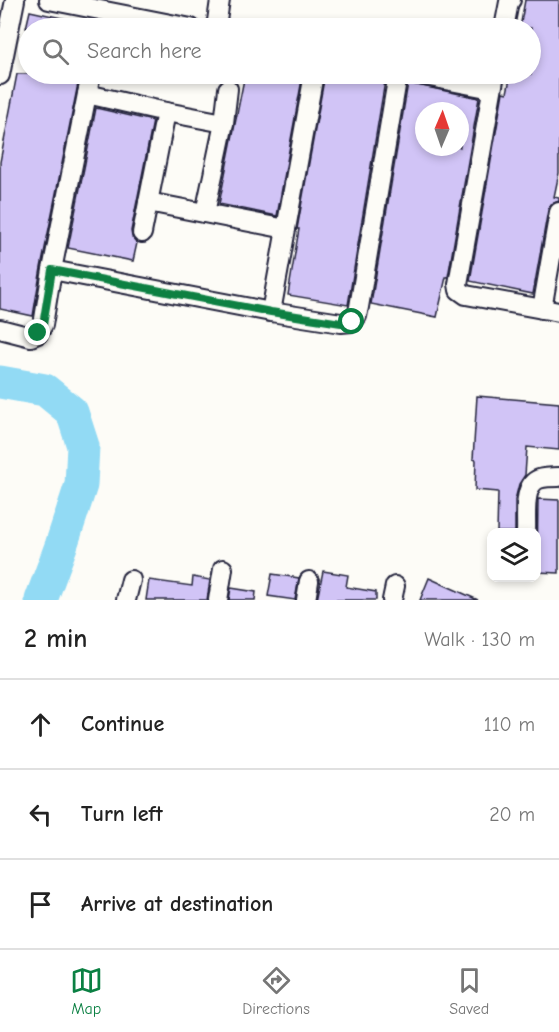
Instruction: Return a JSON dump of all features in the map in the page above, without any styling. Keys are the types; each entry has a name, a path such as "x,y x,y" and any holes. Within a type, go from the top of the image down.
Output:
{"street":[{"path":"0,75 15,0"},
{"path":"49,0 97,18"},
{"path":"217,18 220,0"},
{"path":"505,18 506,1"},
{"path":"0,329 31,337 38,333 43,325 90,84"},
{"path":"271,312 312,84"},
{"path":"52,270 271,312 341,323 352,322 357,315 396,84"},
{"path":"492,84 458,284 459,290 466,295 550,310 559,212"},
{"path":"205,213 224,123 228,89"},
{"path":"87,94 224,123"},
{"path":"142,232 166,112"},
{"path":"148,202 286,229"},
{"path":"526,528 528,490 532,482 541,478 559,477"},
{"path":"218,600 223,568"},
{"path":"126,600 131,580"},
{"path":"306,600 309,581"}],"building":[{"path":"525,0 559,0 559,173 554,197 559,198 559,201 551,204 548,210 533,294 470,281 503,92 507,93 509,84 541,84 541,18 522,18"},
{"path":"30,11 62,18 28,18"},
{"path":"17,74 18,84 78,84 33,316 0,309 0,162"},
{"path":"243,84 301,84 277,216 219,204"},
{"path":"323,84 385,84 348,305 288,295 299,229 297,229"},
{"path":"408,84 479,98 469,156 469,102 415,102 415,156 469,156 448,277 446,277 437,317 371,304"},
{"path":"96,108 153,121 131,231 137,243 133,261 68,248"},
{"path":"477,396 559,403 559,450 527,447 525,475 519,484 515,500 515,528 497,528 498,492 475,490 476,460 473,459"},
{"path":"538,499 559,500 559,573 541,572 541,528 538,528"},
{"path":"323,571 348,575 346,587 376,592 376,600 317,600"},
{"path":"272,574 299,578 295,600 268,596"},
{"path":"193,577 210,580 207,600 146,600 149,580 192,586"},
{"path":"429,578 478,600 420,600"},
{"path":"231,588 256,592 255,600 229,600"}],"waterway":[{"path":"0,382 45,390 72,412 83,446 81,485 41,600"}],"route":[{"path":"38,333 43,325 52,270 271,312 341,323 352,322"}]}
